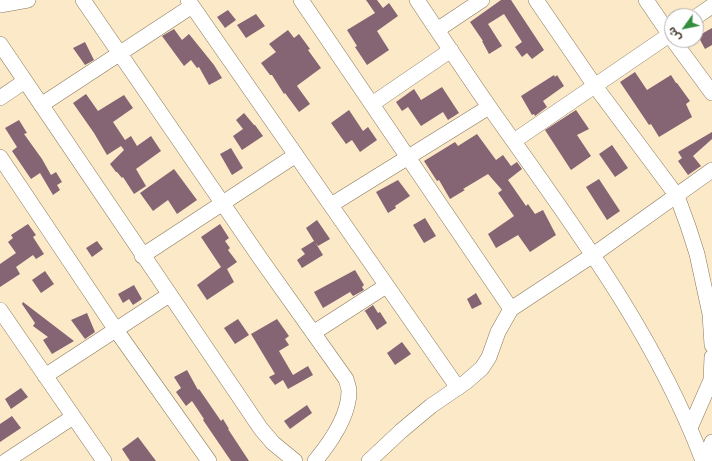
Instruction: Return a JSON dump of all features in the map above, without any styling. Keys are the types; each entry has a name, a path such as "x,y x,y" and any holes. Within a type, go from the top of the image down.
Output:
{"street":[{"path":"0,5 28,0"},
{"path":"83,0 222,203 346,379 349,391 347,405 330,442 316,461"},
{"path":"301,0 511,309"},
{"path":"417,0 489,107 594,255 651,348 690,428 704,461"},
{"path":"437,30 482,0"},
{"path":"536,0 595,86 677,196 696,254 710,314 712,345"},
{"path":"646,0 664,26"},
{"path":"41,105 120,53 190,3 458,388"},
{"path":"514,141 595,86 664,42"},
{"path":"0,44 142,256 261,429 273,443 295,461"},
{"path":"680,48 712,93"},
{"path":"372,104 450,50"},
{"path":"0,98 24,80"},
{"path":"331,206 489,107"},
{"path":"142,256 296,155"},
{"path":"0,157 116,330 209,461"},
{"path":"369,461 411,423 466,382 482,368 489,357 498,332 511,309 594,255 712,170"},
{"path":"313,333 386,286"},
{"path":"45,376 170,295"},
{"path":"0,310 72,417 104,461"},
{"path":"690,428 711,380 712,357"},
{"path":"6,461 72,417"},
{"path":"704,461 712,442"}],"building":[{"path":"366,0 377,0 383,8 389,3 398,16 377,31 389,50 367,65 355,47 357,46 347,30 375,13"},
{"path":"501,0 511,0 544,50 532,59 527,53 522,57 515,47 522,42 504,14 488,24 502,46 489,54 483,41 470,22"},
{"path":"228,10 236,20 225,28 217,17"},
{"path":"256,14 265,26 246,38 237,25"},
{"path":"712,28 712,45 705,49 704,47 704,33"},
{"path":"174,29 182,40 189,34 214,65 222,78 209,85 199,67 197,68 191,60 184,66 162,36"},
{"path":"288,30 294,38 299,34 321,68 297,86 310,104 299,112 285,93 284,94 272,75 270,75 261,63 276,52 269,44"},
{"path":"85,42 94,60 85,65 73,48"},
{"path":"635,72 647,90 671,75 690,101 686,104 692,117 659,137 651,124 649,125 620,82"},
{"path":"554,75 555,77 557,75 564,86 543,101 547,107 535,116 534,114 532,115 521,96"},
{"path":"442,87 459,113 448,120 443,112 421,126 408,107 402,111 396,102 414,89 421,100"},
{"path":"86,94 98,111 124,95 133,108 113,122 125,140 131,136 137,146 151,136 161,151 136,169 146,186 134,194 123,177 122,178 116,172 110,164 124,150 121,146 107,155 73,103"},
{"path":"349,110 363,131 368,127 377,140 360,152 352,140 346,144 331,123"},
{"path":"576,110 589,129 577,135 591,156 571,170 545,130"},
{"path":"244,113 263,136 242,150 233,136 243,129 236,120"},
{"path":"19,120 27,133 24,134 42,159 51,175 56,172 62,182 57,185 60,190 53,195 40,173 31,179 12,151 17,147 5,128"},
{"path":"712,132 712,139 693,156 701,166 688,175 678,161 682,158 678,152"},
{"path":"477,134 496,160 503,155 511,166 517,162 522,169 508,180 526,206 528,204 535,214 543,210 556,235 530,252 518,235 496,248 488,234 514,216 498,193 502,190 488,174 463,189 465,190 450,199 439,180 437,181 424,161 455,142 458,146"},
{"path":"612,145 628,168 615,177 599,154"},
{"path":"231,148 243,168 232,175 220,154"},
{"path":"174,169 197,200 177,214 168,200 153,211 140,193"},
{"path":"599,179 620,211 607,220 586,187"},
{"path":"398,180 410,196 395,206 396,208 388,213 376,192"},
{"path":"425,218 436,236 424,243 413,225"},
{"path":"317,220 330,239 318,246 315,242 323,255 302,268 297,260 305,254 301,249 314,241 306,228"},
{"path":"28,224 36,235 33,237 44,254 36,259 33,255 16,267 20,274 0,287 0,264 16,253 8,242 13,238 11,235"},
{"path":"220,224 229,238 225,241 230,248 228,250 237,262 227,269 234,282 207,300 197,285 221,267 201,237"},
{"path":"97,241 103,249 92,257 86,248"},
{"path":"355,270 364,285 362,287 364,290 353,296 350,292 323,308 314,292"},
{"path":"45,271 54,284 41,293 32,280"},
{"path":"134,285 142,299 133,305 129,299 123,303 118,294"},
{"path":"476,293 482,304 472,309 467,299"},
{"path":"23,302 74,341 52,354 43,340 48,337 33,326 35,323 22,304"},
{"path":"373,305 378,313 380,312 387,323 377,330 365,311 363,312"},
{"path":"87,313 95,332 85,339 71,320"},
{"path":"238,319 249,335 235,344 224,328"},
{"path":"277,319 289,336 285,339 289,345 279,351 293,375 308,366 313,375 288,389 283,380 275,385 269,377 275,374 251,334"},
{"path":"402,342 411,354 395,365 387,353"},
{"path":"187,370 198,390 199,389 221,421 223,419 249,461 231,461 192,401 186,406 176,392 181,388 174,377"},
{"path":"21,388 28,397 11,409 5,399"},
{"path":"307,405 312,413 290,429 284,421"},
{"path":"12,416 21,428 0,442 0,424"},
{"path":"138,437 156,461 130,461 122,449"}]}
